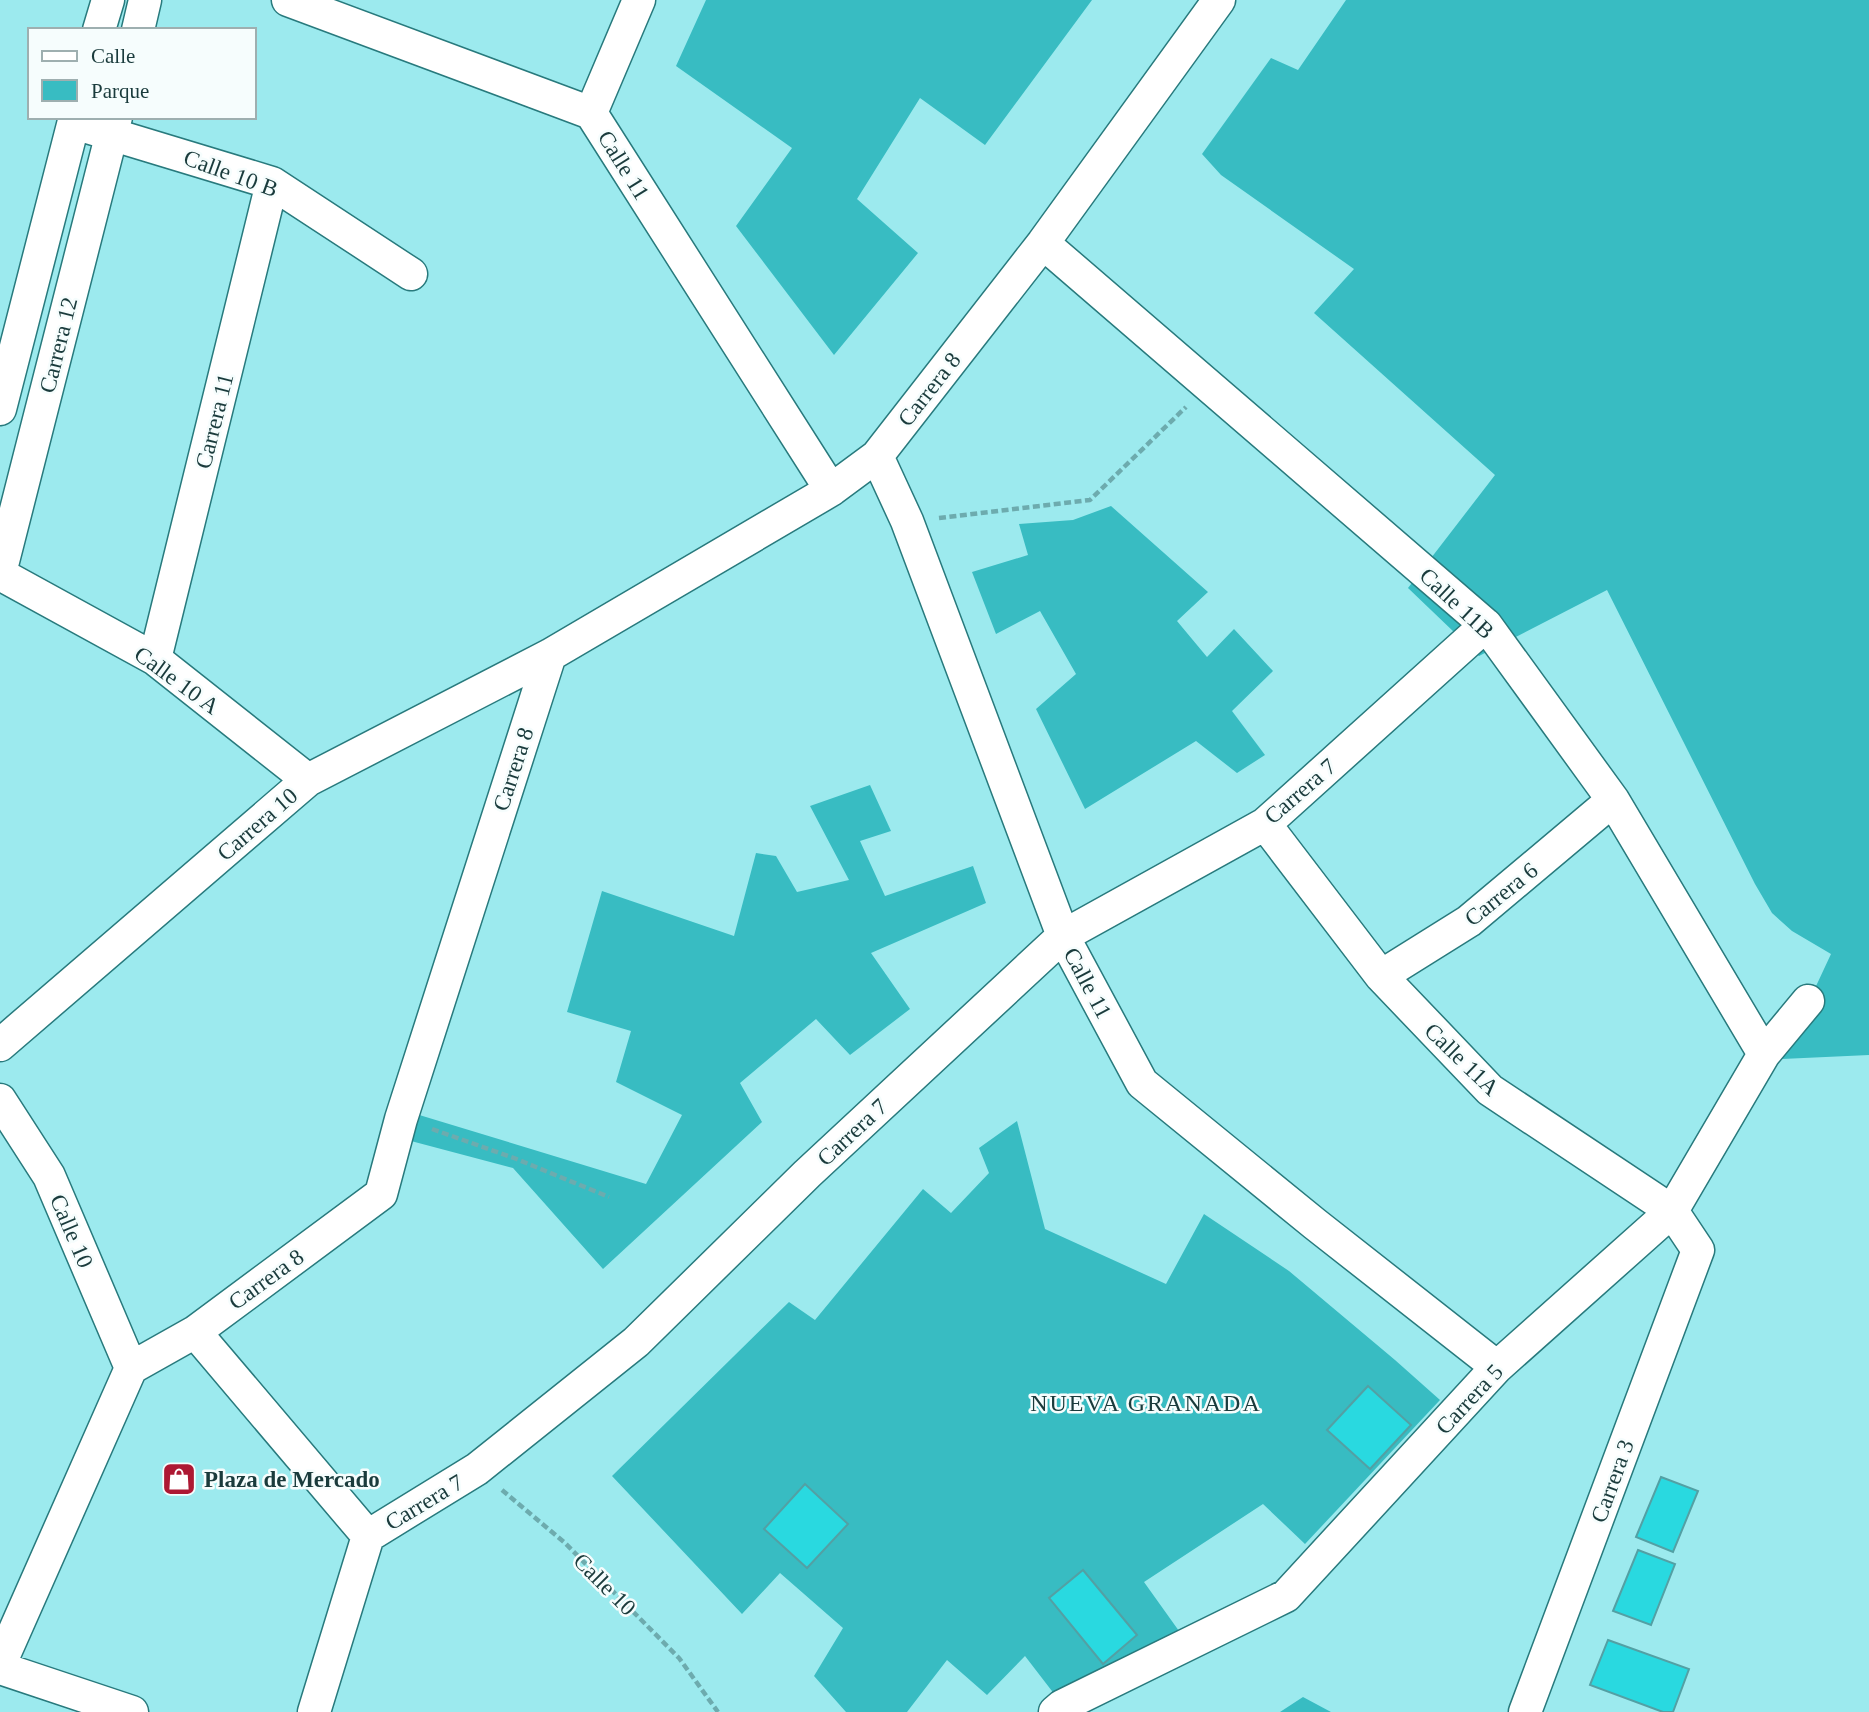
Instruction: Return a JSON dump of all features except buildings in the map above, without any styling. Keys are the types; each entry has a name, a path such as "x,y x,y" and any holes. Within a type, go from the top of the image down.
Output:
{"street":[{"path":"100,28 107,0"},
{"path":"138,28 145,0"},
{"name":"Calle 11","path":"288,0 591,113 831,490"},
{"path":"591,113 639,0"},
{"name":"Carrera 8","path":"131,1368 195,1332 381,1194 401,1119 550,655 831,490 877,456 1043,243 1219,0"},
{"name":"Calle 10 B","path":"75,120 114,125 272,183 411,274"},
{"name":"Carrera 12","path":"0,410 75,120"},
{"name":"Carrera 12","path":"0,574 114,125"},
{"name":"Carrera 11","path":"155,659 272,183"},
{"name":"Calle 11B","path":"1043,243 1486,625 1613,800 1764,1054"},
{"name":"Calle 11","path":"877,456 907,521 1063,936 1142,1083 1497,1367"},
{"name":"Calle 10 A","path":"0,574 155,659 308,780"},
{"name":"Carrera 7","path":"314,1712 368,1536 477,1469 636,1342 807,1174 1063,936 1265,824 1486,625"},
{"name":"Carrera 10","path":"0,1045 308,780 550,655"},
{"name":"Carrera 6","path":"1381,976 1469,921 1613,800"},
{"name":"Calle 11A","path":"1265,824 1381,976 1490,1090 1672,1211 1698,1250"},
{"name":"Carrera 5","path":"1055,1712 1062,1706 1286,1596 1497,1367 1672,1211 1764,1054 1808,1001"},
{"name":"Calle 10","path":"0,1100 49,1176 131,1368"},
{"name":"Carrera 3","path":"1525,1712 1698,1250"},
{"path":"195,1332 368,1536"},
{"path":"131,1368 0,1666 132,1712"}],"path":[{"path":"907,521 1090,500 1209,385"},
{"path":"401,1119 514,1157 609,1197"},
{"name":"Calle 10","path":"477,1469 565,1543 679,1658 719,1712"}],"green space":[{"path":"706,0 1092,0 985,145 920,98 857,199 918,253 834,355 736,226 792,148 676,66"},
{"path":"1346,0 1869,0 1869,1055 1782,1059 1831,954 1792,931 1772,913 1607,590 1479,656 1408,588 1495,475 1314,313 1354,269 1221,175 1202,154 1271,58 1298,70"},
{"path":"1111,506 1208,592 1177,621 1207,657 1234,629 1273,671 1232,711 1265,755 1237,773 1196,741 1085,809 1036,709 1076,674 1040,611 996,634 972,572 1028,555 1019,524 1073,520"},
{"path":"870,785 891,831 860,841 885,896 973,866 986,903 871,953 910,1009 850,1055 816,1019 740,1083 762,1122 603,1269 513,1168 411,1141 416,1114 646,1184 682,1115 616,1082 631,1031 567,1012 602,891 734,936 756,853 776,856 797,892 849,880 810,806"},
{"path":"1017,1121 1045,1229 1166,1284 1204,1214 1289,1271 1440,1400 1305,1544 1263,1504 1144,1582 1179,1631 1055,1695 1025,1656 987,1695 947,1660 907,1712 846,1712 814,1676 843,1628 780,1573 742,1614 612,1476 789,1302 815,1320 923,1189 951,1213 989,1173 979,1148"},
{"path":"1303,1697 1331,1712 1280,1712"}],"place":[{"name":"Plaza de Mercado","path":"179,1479"}],"district":[{"name":"NUEVA GRANADA","path":"1146,1403"}]}
